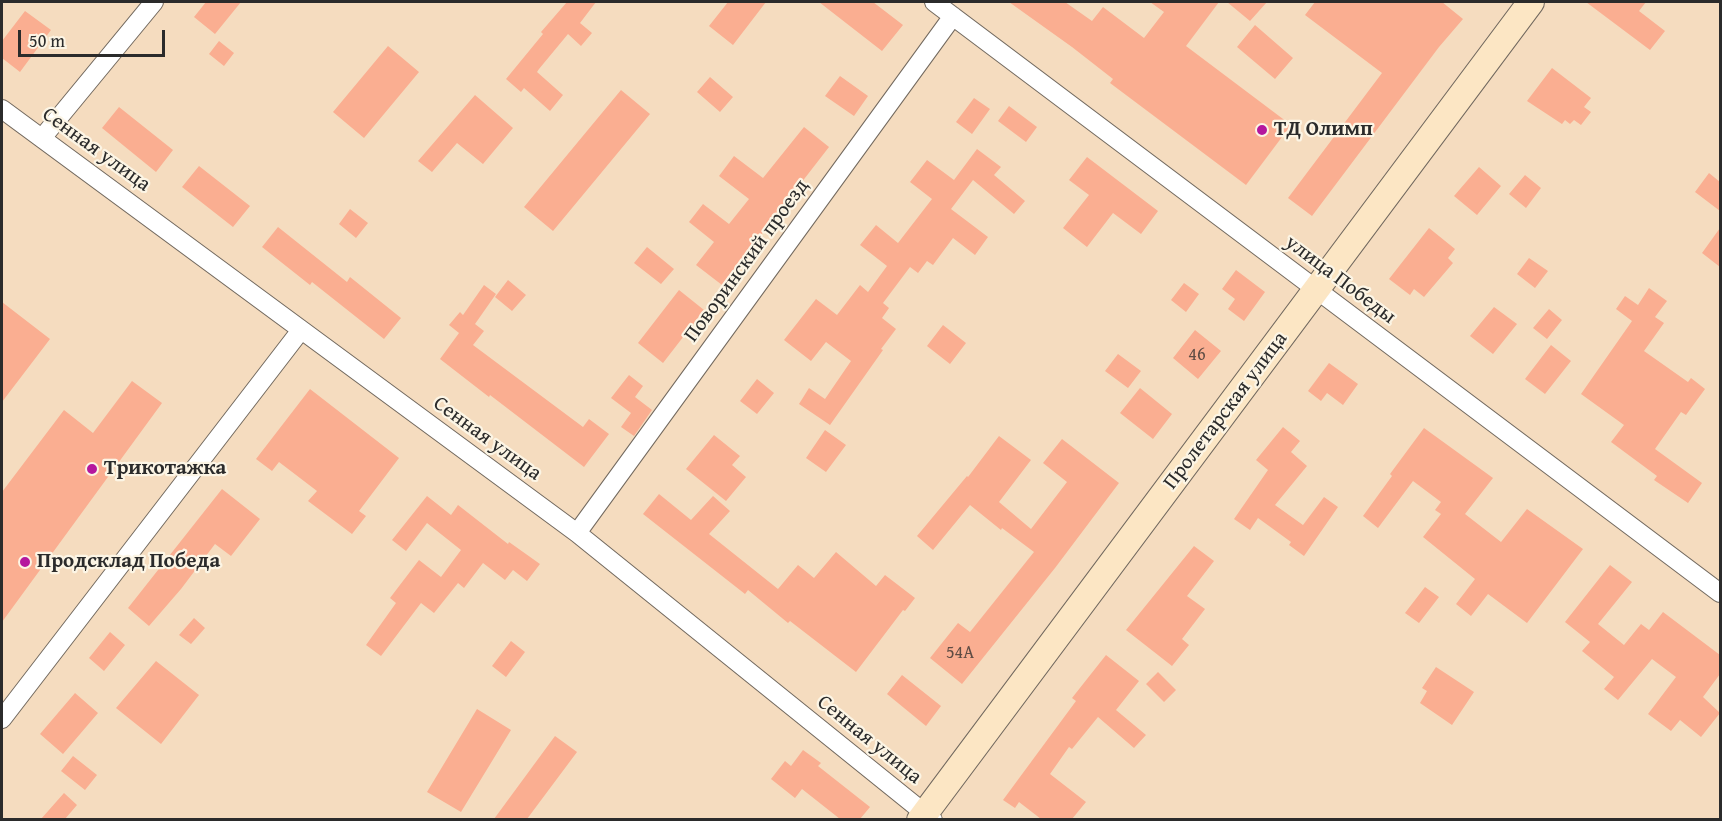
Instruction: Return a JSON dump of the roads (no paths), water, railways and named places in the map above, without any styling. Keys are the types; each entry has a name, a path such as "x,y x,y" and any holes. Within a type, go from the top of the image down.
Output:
{"street":[{"path":"42,138 154,2"},
{"name":"улица Победы","path":"934,2 1720,593"},
{"name":"Пролетарская улица","path":"926,817 1531,2"},
{"name":"Поворинский проезд","path":"577,533 953,16"},
{"name":"Сенная улица","path":"2,109 577,533 926,817"},
{"path":"2,719 301,330"}],"place":[{"name":"ТД Олимп","path":"1262,130"},
{"name":"Трикотажка","path":"92,469"},
{"name":"Продсклад Победа","path":"25,562"}]}
